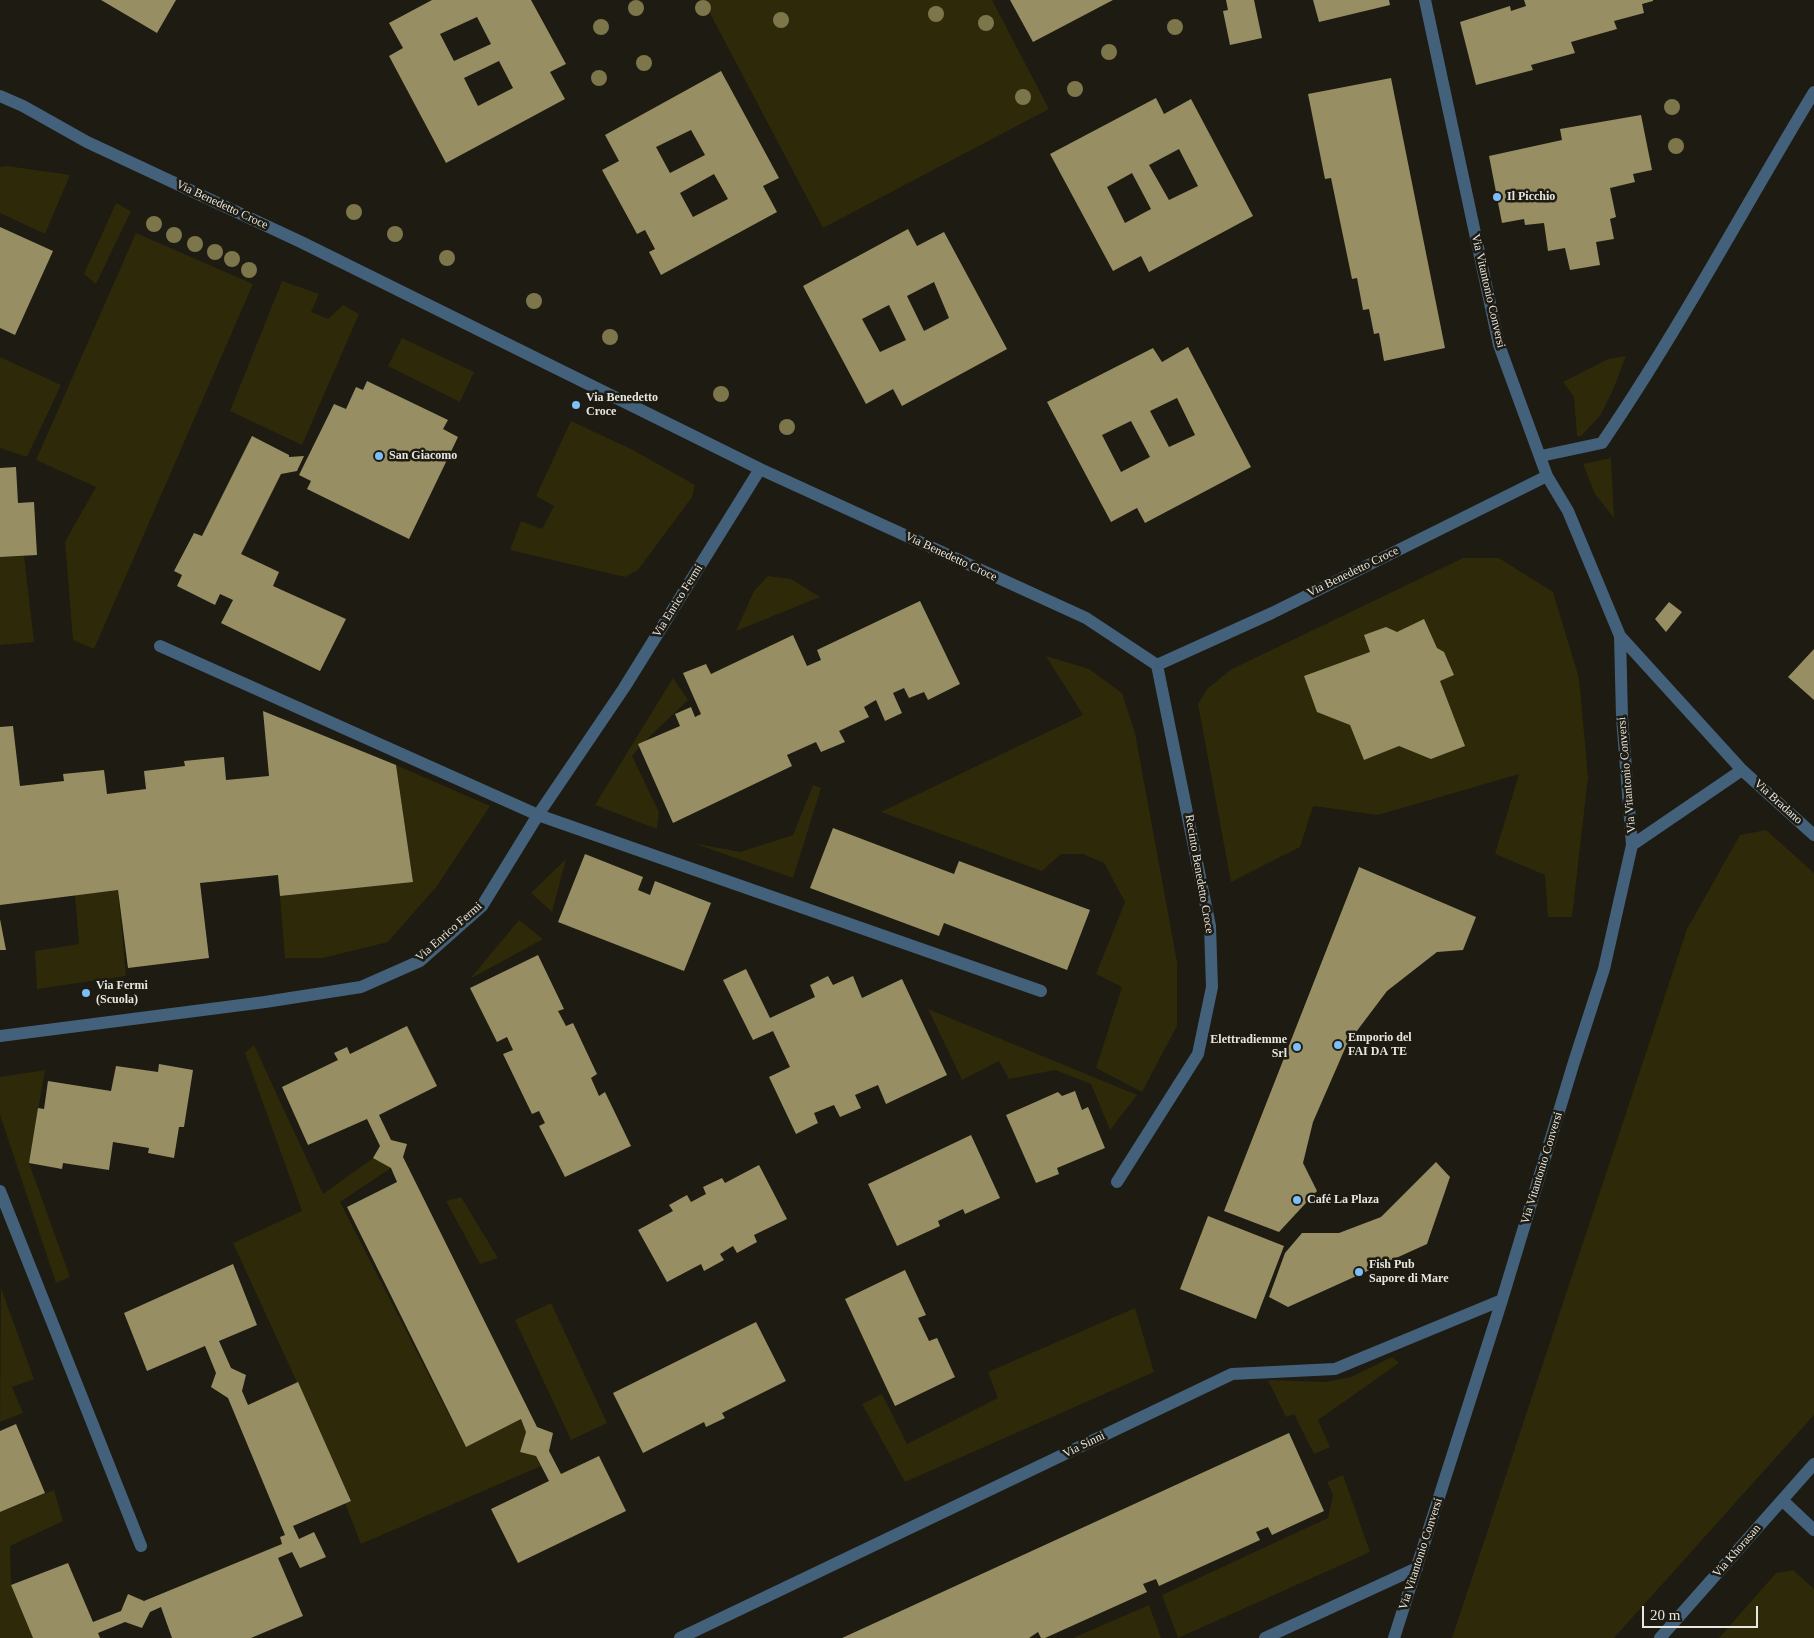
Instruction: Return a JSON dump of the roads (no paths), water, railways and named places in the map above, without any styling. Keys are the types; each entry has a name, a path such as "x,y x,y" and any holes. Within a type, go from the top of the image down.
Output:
{"street":[{"name":"Via Vitantonio Conversi","path":"1394,1638 1502,1300 1604,969 1632,845 1622,717 1620,636 1568,511 1547,476 1499,344 1425,0"},
{"path":"1541,456 1602,443 1646,377 1695,297 1814,92"},
{"name":"Via Benedetto Croce","path":"0,96 23,106 87,142 301,242 760,469 1086,618 1157,665 1272,613 1547,476"},
{"name":"Via Enrico Fermi","path":"0,1036 265,1002 361,987 420,961 482,906 538,815 624,688 760,469"},
{"name":"Via Bradano","path":"1620,636 1742,770 1814,834"},
{"path":"160,646 538,815 1041,991"},
{"name":"Recinto Benedetto Croce","path":"1117,1182 1198,1054 1212,987 1210,926 1157,665"},
{"path":"1632,845 1742,770"},
{"path":"0,1191 141,1546"},
{"name":"Via Sinni","path":"680,1638 1232,1374 1335,1369 1502,1300"},
{"name":"Via Khorasan","path":"1660,1638 1814,1464"},
{"path":"1782,1500 1814,1530"},
{"path":"1265,1638 1417,1568"}],"place":[{"name":"Il Picchio","path":"1497,197"},
{"name":"Via Benedetto Croce","path":"576,405"},
{"name":"San Giacomo","path":"379,456"},
{"name":"Via Fermi (Scuola)","path":"86,993"},
{"name":"Emporio del FAI DA TE","path":"1338,1045"},
{"name":"Elettradiemme Srl","path":"1297,1047"},
{"name":"Café La Plaza","path":"1297,1200"},
{"name":"Fish Pub Sapore di Mare","path":"1359,1272"}]}
